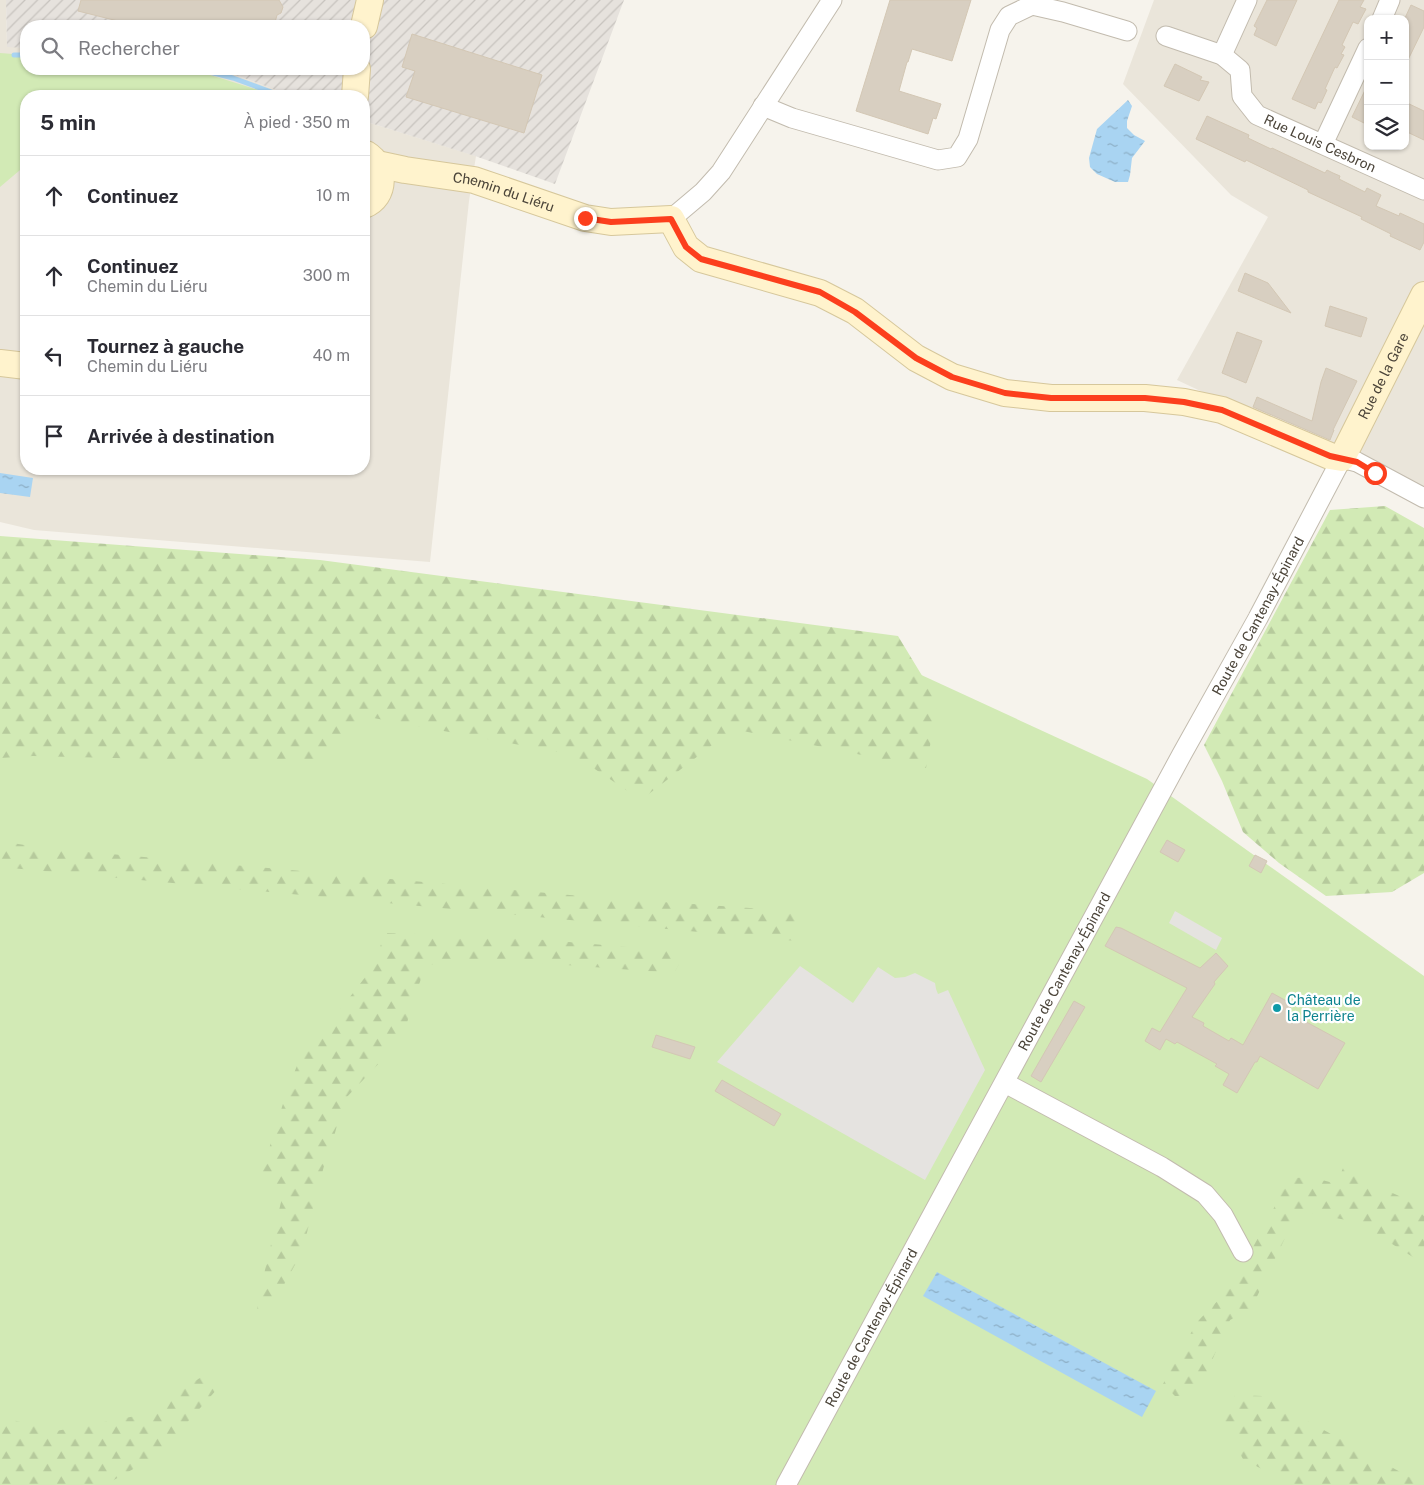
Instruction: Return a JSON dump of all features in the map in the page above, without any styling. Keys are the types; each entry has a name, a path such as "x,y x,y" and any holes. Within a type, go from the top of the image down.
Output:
{"street":[{"path":"365,20 370,0"},
{"path":"832,0 720,172 703,192 671,219 686,247 701,259 820,292 855,312 916,358 952,377 1005,393 1051,398 1145,398 1184,402 1222,410 1330,456 1357,462 1424,498"},
{"path":"1222,55 1247,0"},
{"path":"1384,15 1390,0"},
{"path":"763,106 792,118 938,160 957,157 968,139 1000,30 1009,16 1032,5 1127,31"},
{"name":"Rue Louis Cesbron","path":"1166,36 1222,55 1240,70 1242,96 1257,115 1424,190"},
{"path":"1323,144 1364,57"},
{"path":"355,90 356,75"},
{"name":"Chemin du Liéru","path":"370,153 438,175 474,180 585,218 611,222 671,219"},
{"path":"370,155 381,172 382,182 372,198"},
{"name":"Chemin du Liéru","path":"372,198 438,175"},
{"name":"Rue de la Gare","path":"1342,458 1424,294"},
{"path":"0,363 20,365"},
{"name":"Route de Cantenay-Épinard","path":"786,1485 1182,754 1258,618 1342,458"},
{"path":"1005,1083 1162,1167 1205,1194 1223,1215 1243,1252"}],"shaded area":[{"path":"0,0 6,0 7,46 20,47 20,75 236,75 276,90 20,90 20,475 370,475 370,123 476,156 469,201 430,562 34,530 0,522"},
{"path":"6,0 624,0 555,184 370,123 370,90 276,90 236,75 370,75 370,20 20,20 20,48 7,47"},
{"path":"1154,0 1424,0 1424,496 1177,380 1268,217 1231,195 1123,84"},
{"path":"1175,911 1222,938 1216,950 1169,923"},
{"path":"800,966 853,1003 878,967 895,978 915,973 935,983 938,994 948,990 985,1070 925,1180 717,1062"}],"green space":[{"path":"0,53 20,55 20,75 210,75 259,90 20,90 20,170 0,187"},
{"path":"1385,506 1424,528 1424,873 1392,892 1326,896 1279,863 1243,832 1222,781 1204,745 1330,510"},
{"path":"0,536 320,560 898,636 938,702 926,768 733,729 641,800 574,755 368,717 312,763 33,756 0,758"},
{"path":"0,550 917,673 1147,779 1424,976 1424,1485 0,1485"},
{"path":"0,841 43,848 592,897 806,912 796,941 0,867"},
{"path":"385,933 510,937 686,952 674,973 498,960 436,963 425,967 403,1038 344,1100 330,1151 325,1162 302,1252 274,1303 258,1325 257,1304 281,1202 261,1175 286,1094 303,1050 329,1024 373,967"},
{"path":"1343,1168 1372,1184 1406,1199 1424,1216 1424,1264 1357,1222 1298,1211 1251,1309 1230,1320 1196,1396 1175,1396 1163,1384 1197,1322 1232,1286 1275,1206 1280,1179 1311,1177 1337,1184"},
{"path":"203,1376 219,1387 158,1455 105,1485 0,1485 1,1417 56,1431 141,1415"},
{"path":"1235,1395 1262,1396 1424,1485 1292,1485 1243,1459 1223,1423"}],"water":[{"path":"1128,100 1132,106 1127,121 1127,128 1134,135 1145,141 1132,158 1128,182 1115,182 1097,174 1090,167 1089,158 1097,129"},
{"path":"0,473 33,478 30,497 0,493"},
{"path":"937,1272 1156,1391 1142,1417 923,1296"}],"building":[{"path":"81,0 279,0 283,7 276,20 114,20 78,11"},
{"path":"890,0 971,0 952,61 912,49 907,62 899,91 941,104 936,119 933,118 928,134 856,111"},
{"path":"1267,0 1297,0 1276,46 1254,35 1257,28 1254,26"},
{"path":"1339,0 1364,0 1360,7 1366,9 1358,24 1353,22 1342,45 1345,47 1341,54 1344,55 1337,68 1335,67 1321,103 1318,102 1315,109 1292,99"},
{"path":"1411,5 1424,11 1424,27 1409,58 1409,15 1406,15"},
{"path":"412,34 542,75 524,133 406,97 415,71 402,67"},
{"path":"1175,64 1202,77 1200,80 1209,82 1199,101 1164,86"},
{"path":"1364,92 1364,123 1352,117"},
{"path":"1409,104 1424,111 1424,140 1409,133"},
{"path":"1207,116 1249,135 1248,138 1271,149 1325,173 1327,170 1340,176 1339,179 1365,192 1367,188 1381,195 1376,206 1399,216 1400,213 1424,224 1424,242 1420,250 1390,236 1391,234 1361,219 1362,217 1308,192 1308,190 1246,160 1245,162 1196,139"},
{"path":"1245,273 1268,283 1291,313 1238,291"},
{"path":"1330,306 1367,318 1361,337 1325,326"},
{"path":"1237,332 1262,341 1246,383 1222,373"},
{"path":"1326,368 1357,381 1330,440 1253,407 1257,397 1312,421"},
{"path":"1167,840 1185,850 1178,862 1160,852"},
{"path":"1255,855 1267,861 1261,873 1249,866"},
{"name":"Château de la Perrière","path":"1116,927 1200,968 1216,953 1228,966 1214,982 1215,984 1192,1017 1204,1023 1203,1026 1229,1041 1231,1038 1243,1045 1272,993 1292,1004 1288,1012 1345,1043 1318,1089 1260,1056 1237,1093 1223,1085 1229,1074 1215,1066 1217,1064 1177,1042 1175,1044 1166,1039 1160,1050 1145,1041 1152,1028 1160,1032 1187,988 1105,946"},
{"path":"1074,1001 1085,1007 1041,1082 1031,1076"},
{"path":"656,1035 695,1047 690,1059 652,1047"},
{"path":"722,1080 781,1114 774,1126 715,1091"}],"waterway":[{"path":"14,55 20,55"},
{"path":"221,75 266,90"}],"place":[{"name":"Château de la Perrière","path":"1277,1008"}],"route":[{"path":"585,218 611,222 671,219 686,247 701,259 820,292 855,312 916,358 952,377 1005,393 1051,398 1145,398 1184,402 1222,410 1330,456 1357,462 1375,473"}]}
